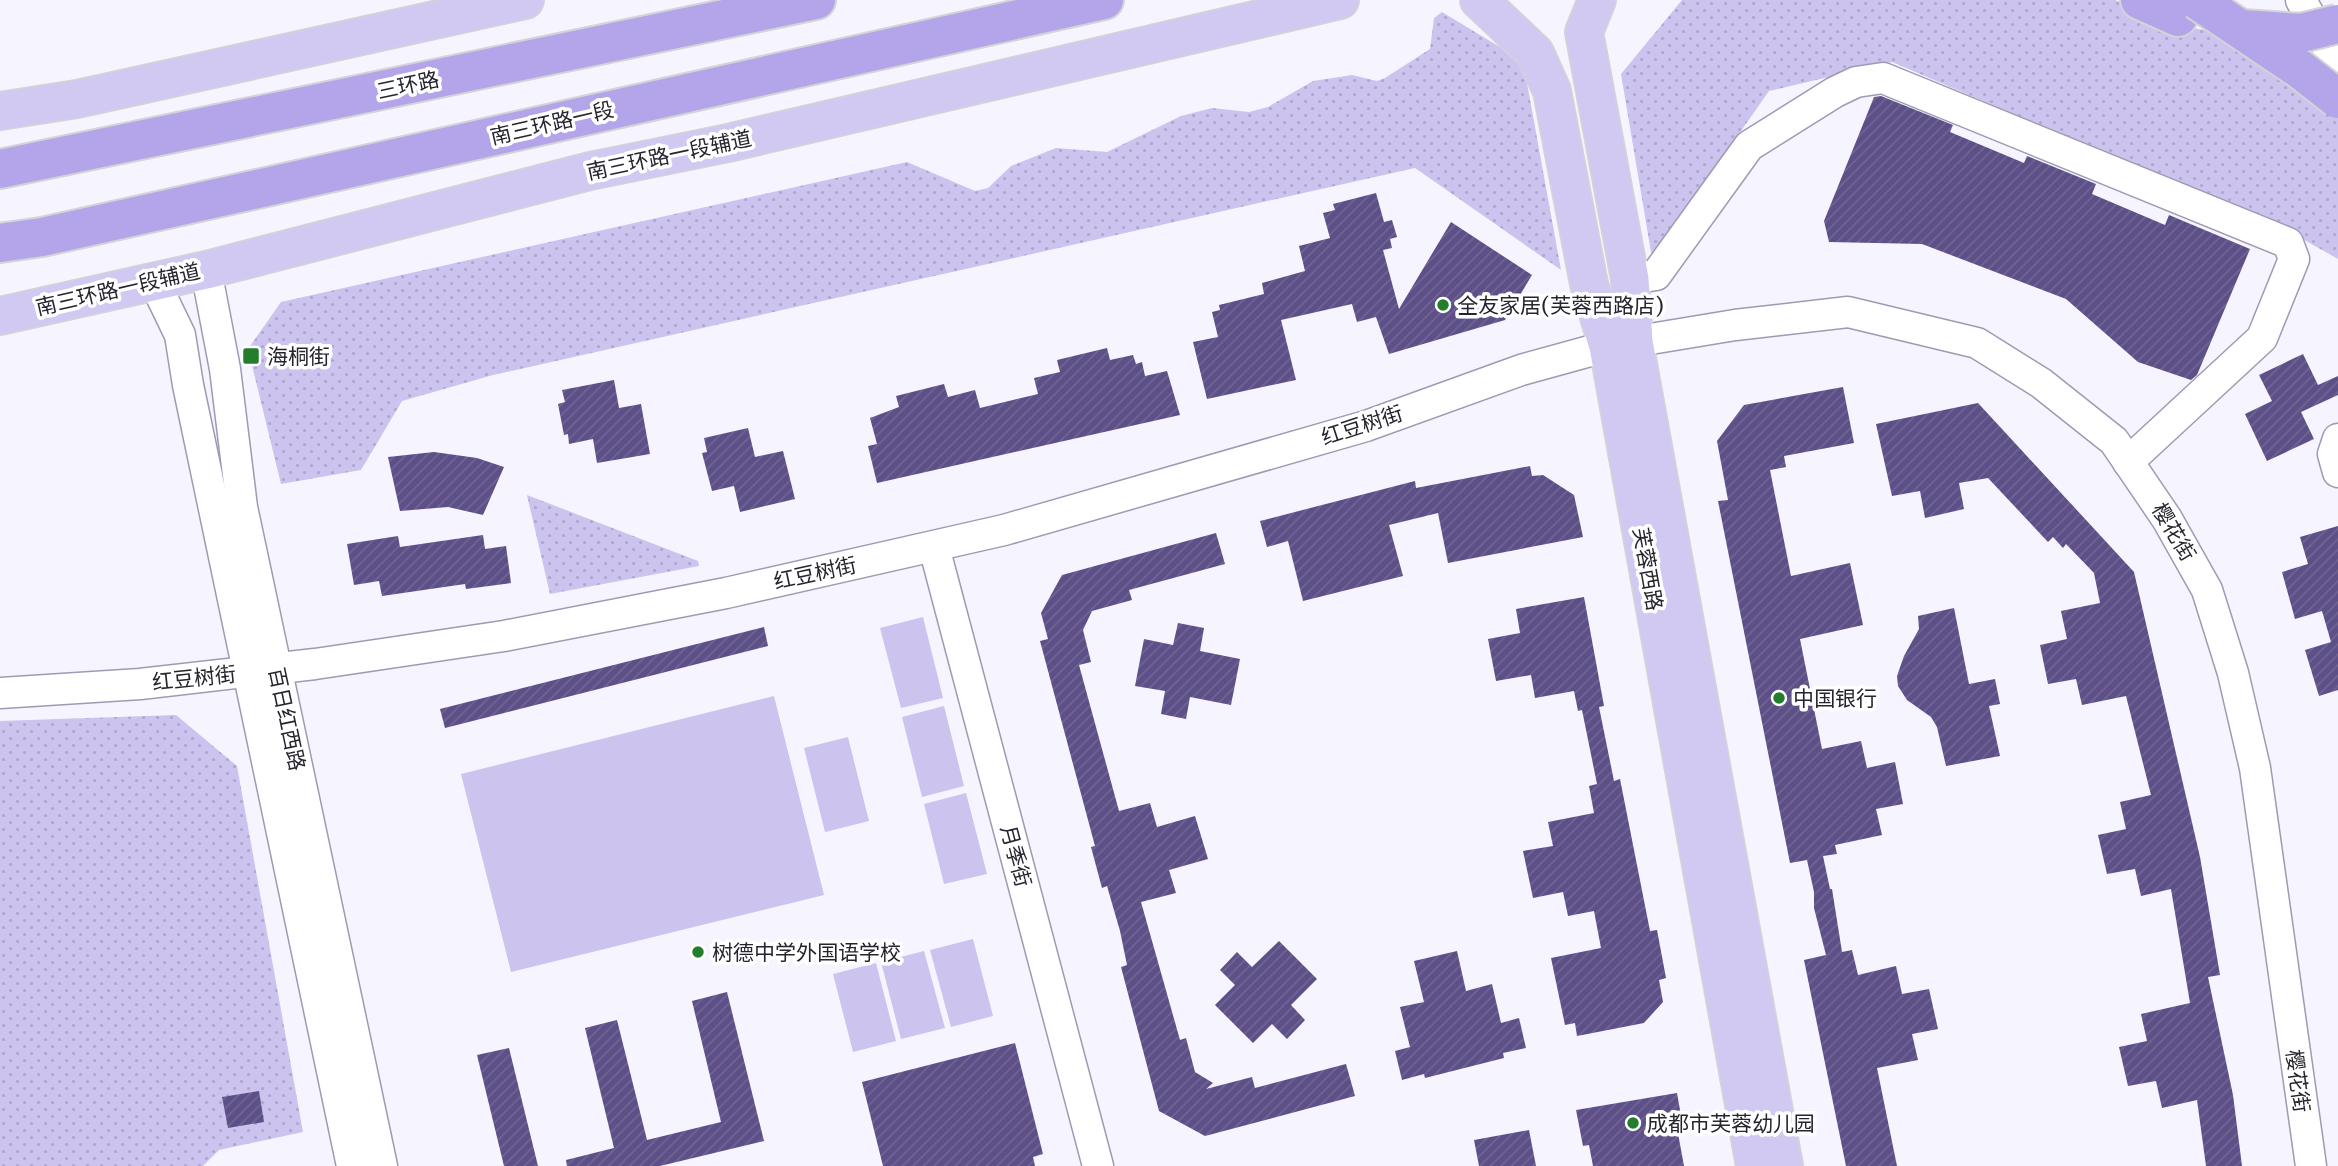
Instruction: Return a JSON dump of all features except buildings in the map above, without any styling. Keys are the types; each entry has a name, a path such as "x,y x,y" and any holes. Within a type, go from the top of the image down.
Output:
{"highway":[{"name":"三环路","path":"0,169 816,0"},
{"name":"南三环路一段","path":"0,243 69,231 1104,0"},
{"path":"2140,0 2178,17 2227,28 2301,33 2338,24"},
{"path":"2197,0 2301,70 2338,99"}],"main road":[{"path":"0,111 90,96 525,0"},
{"name":"南三环路一段辅道","path":"0,316 206,270 590,171 729,143 1340,0"},
{"name":"芙蓉西路","path":"1479,0 1535,53 1552,91 1590,284 1621,344 1784,1166"},
{"name":"芙蓉西路","path":"1597,0 1584,32 1630,279 1621,344 1755,1166"}],"street":[{"path":"2301,0 2338,68"},
{"path":"1630,279 1656,275 1749,146 1835,92 1856,82 1883,78 2288,243 2294,259 2262,338 2128,462"},
{"name":"百日红西路","path":"206,270 225,369 262,671 352,1166"},
{"name":"百日红西路","path":"154,281 180,335 188,386 262,671 382,1166"},
{"name":"樱花街","path":"1621,344 1848,312 1977,343 2041,383 2114,441 2167,519 2207,590 2233,673 2255,768 2265,830 2311,1166"},
{"name":"红豆树街","path":"0,693 262,671 504,636 726,593 934,547 1225,468 1366,426 1521,370 1621,344"},
{"path":"2338,439 2333,454 2338,472"},
{"name":"月季街","path":"934,547 1098,1166"}],"shaded area":[{"path":"1682,0 2115,0 2175,25 2228,34 2338,113 2338,259 2292,233 1892,62 1769,91 1652,258 1621,74"},
{"path":"1442,12 1523,61 1561,270 1415,168 493,375 402,401 361,470 281,484 248,349 281,302 907,162 975,191 988,188 1011,166 1056,148 1107,152 1181,116 1212,108 1249,112 1268,107 1313,81 1352,75 1377,81 1385,78 1430,49 1434,18"},
{"path":"527,495 698,561 699,566 550,594"},
{"path":"923,617 943,698 901,708 880,628"},
{"path":"774,696 824,895 511,972 461,774"},
{"path":"944,706 964,786 922,797 902,717"},
{"path":"176,715 237,766 303,1132 219,1150 203,1166 0,1166 0,721"},
{"path":"848,737 869,821 825,832 804,748"},
{"path":"966,793 987,874 944,884 924,804"},
{"path":"973,939 993,1016 951,1027 930,950"},
{"path":"924,951 945,1028 901,1039 881,962"},
{"path":"876,963 896,1041 853,1052 833,974"}],"place":[{"name":"全友家居(芙蓉西路店)","path":"1443,305"},
{"name":"海桐街","path":"251,356"},
{"name":"中国银行","path":"1779,698"},
{"name":"树德中学外国语学校","path":"698,952"},
{"name":"成都市芙蓉幼儿园","path":"1633,1123"}]}
